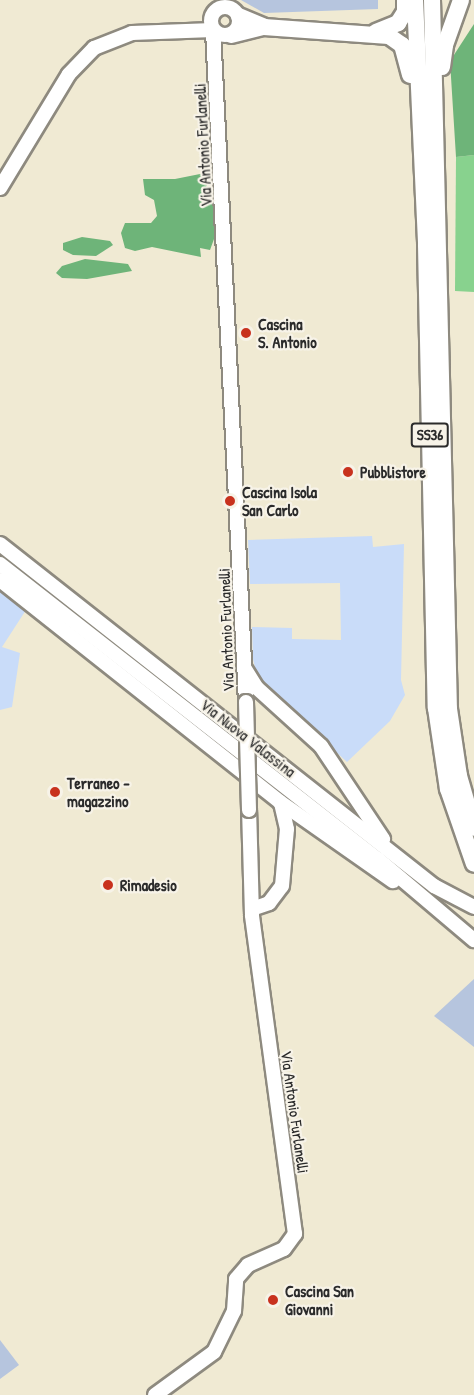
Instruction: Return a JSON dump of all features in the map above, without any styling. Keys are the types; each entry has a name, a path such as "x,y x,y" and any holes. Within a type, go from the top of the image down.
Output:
{"highway":[{"path":"372,33 398,23 405,12 405,0"},
{"name":"SS36","path":"415,0 424,214 436,708 448,789 474,864"},
{"name":"SS36","path":"432,0 449,709 459,776 474,828"},
{"path":"437,173 443,52 461,0"},
{"path":"228,8 264,27"},
{"path":"231,35 264,27 372,33 396,39 408,60 414,190 424,214"}],"main road":[{"name":"Via Antonio Furlanelli","path":"156,1395 214,1352 230,1324 236,1279 242,1271 284,1249 295,1234 250,893 246,699 212,0"},
{"name":"Via Antonio Furlanelli","path":"215,59 239,27 228,8"},
{"path":"0,188 69,74 94,48 132,33 194,29 212,22 228,8"},
{"path":"212,22 223,36 231,35"},
{"name":"Via Nuova Valassina","path":"0,544 434,886 474,907"},
{"name":"Via Nuova Valassina","path":"0,564 427,900 474,940"},
{"path":"0,580 280,802 379,873 427,900"},
{"path":"244,665 253,682 265,695 321,746 364,815 398,857"},
{"path":"246,699 265,695"},
{"path":"252,909 273,900 282,884 286,815 280,802"},
{"path":"286,845 296,831 315,827"},
{"path":"250,893 267,893 282,884"}],"shaded area":[{"path":"241,0 378,0 378,9 264,13"},
{"path":"372,536 373,547 404,544 401,680 405,695 390,721 347,762 258,680 253,659 252,627 292,628 292,639 341,640 340,583 250,584 248,540"},
{"path":"0,590 26,610 2,647 20,653 12,707 0,710"},
{"path":"474,979 474,1047 434,1016"},
{"path":"0,1340 19,1365 0,1379"}],"green space":[{"path":"474,24 474,155 456,157 450,61"},
{"path":"474,155 474,292 455,291 456,157"},
{"path":"205,173 210,181 204,190 214,208 214,239 210,250 200,248 201,257 152,247 135,251 125,248 121,233 125,223 151,223 157,216 154,200 145,195 143,179 175,179"},
{"path":"82,237 110,241 113,245 96,256 73,255 63,250 63,243"},
{"path":"85,259 128,264 132,271 87,279 62,278 56,273 62,266"}],"place":[{"name":"Cascina S. Antonio","path":"246,333"},
{"name":"Pubblistore","path":"348,472"},
{"name":"Cascina Isola San Carlo","path":"230,501"},
{"name":"Terraneo - magazzino","path":"55,792"},
{"name":"Rimadesio","path":"108,885"},
{"name":"Cascina San Giovanni","path":"273,1300"}]}
